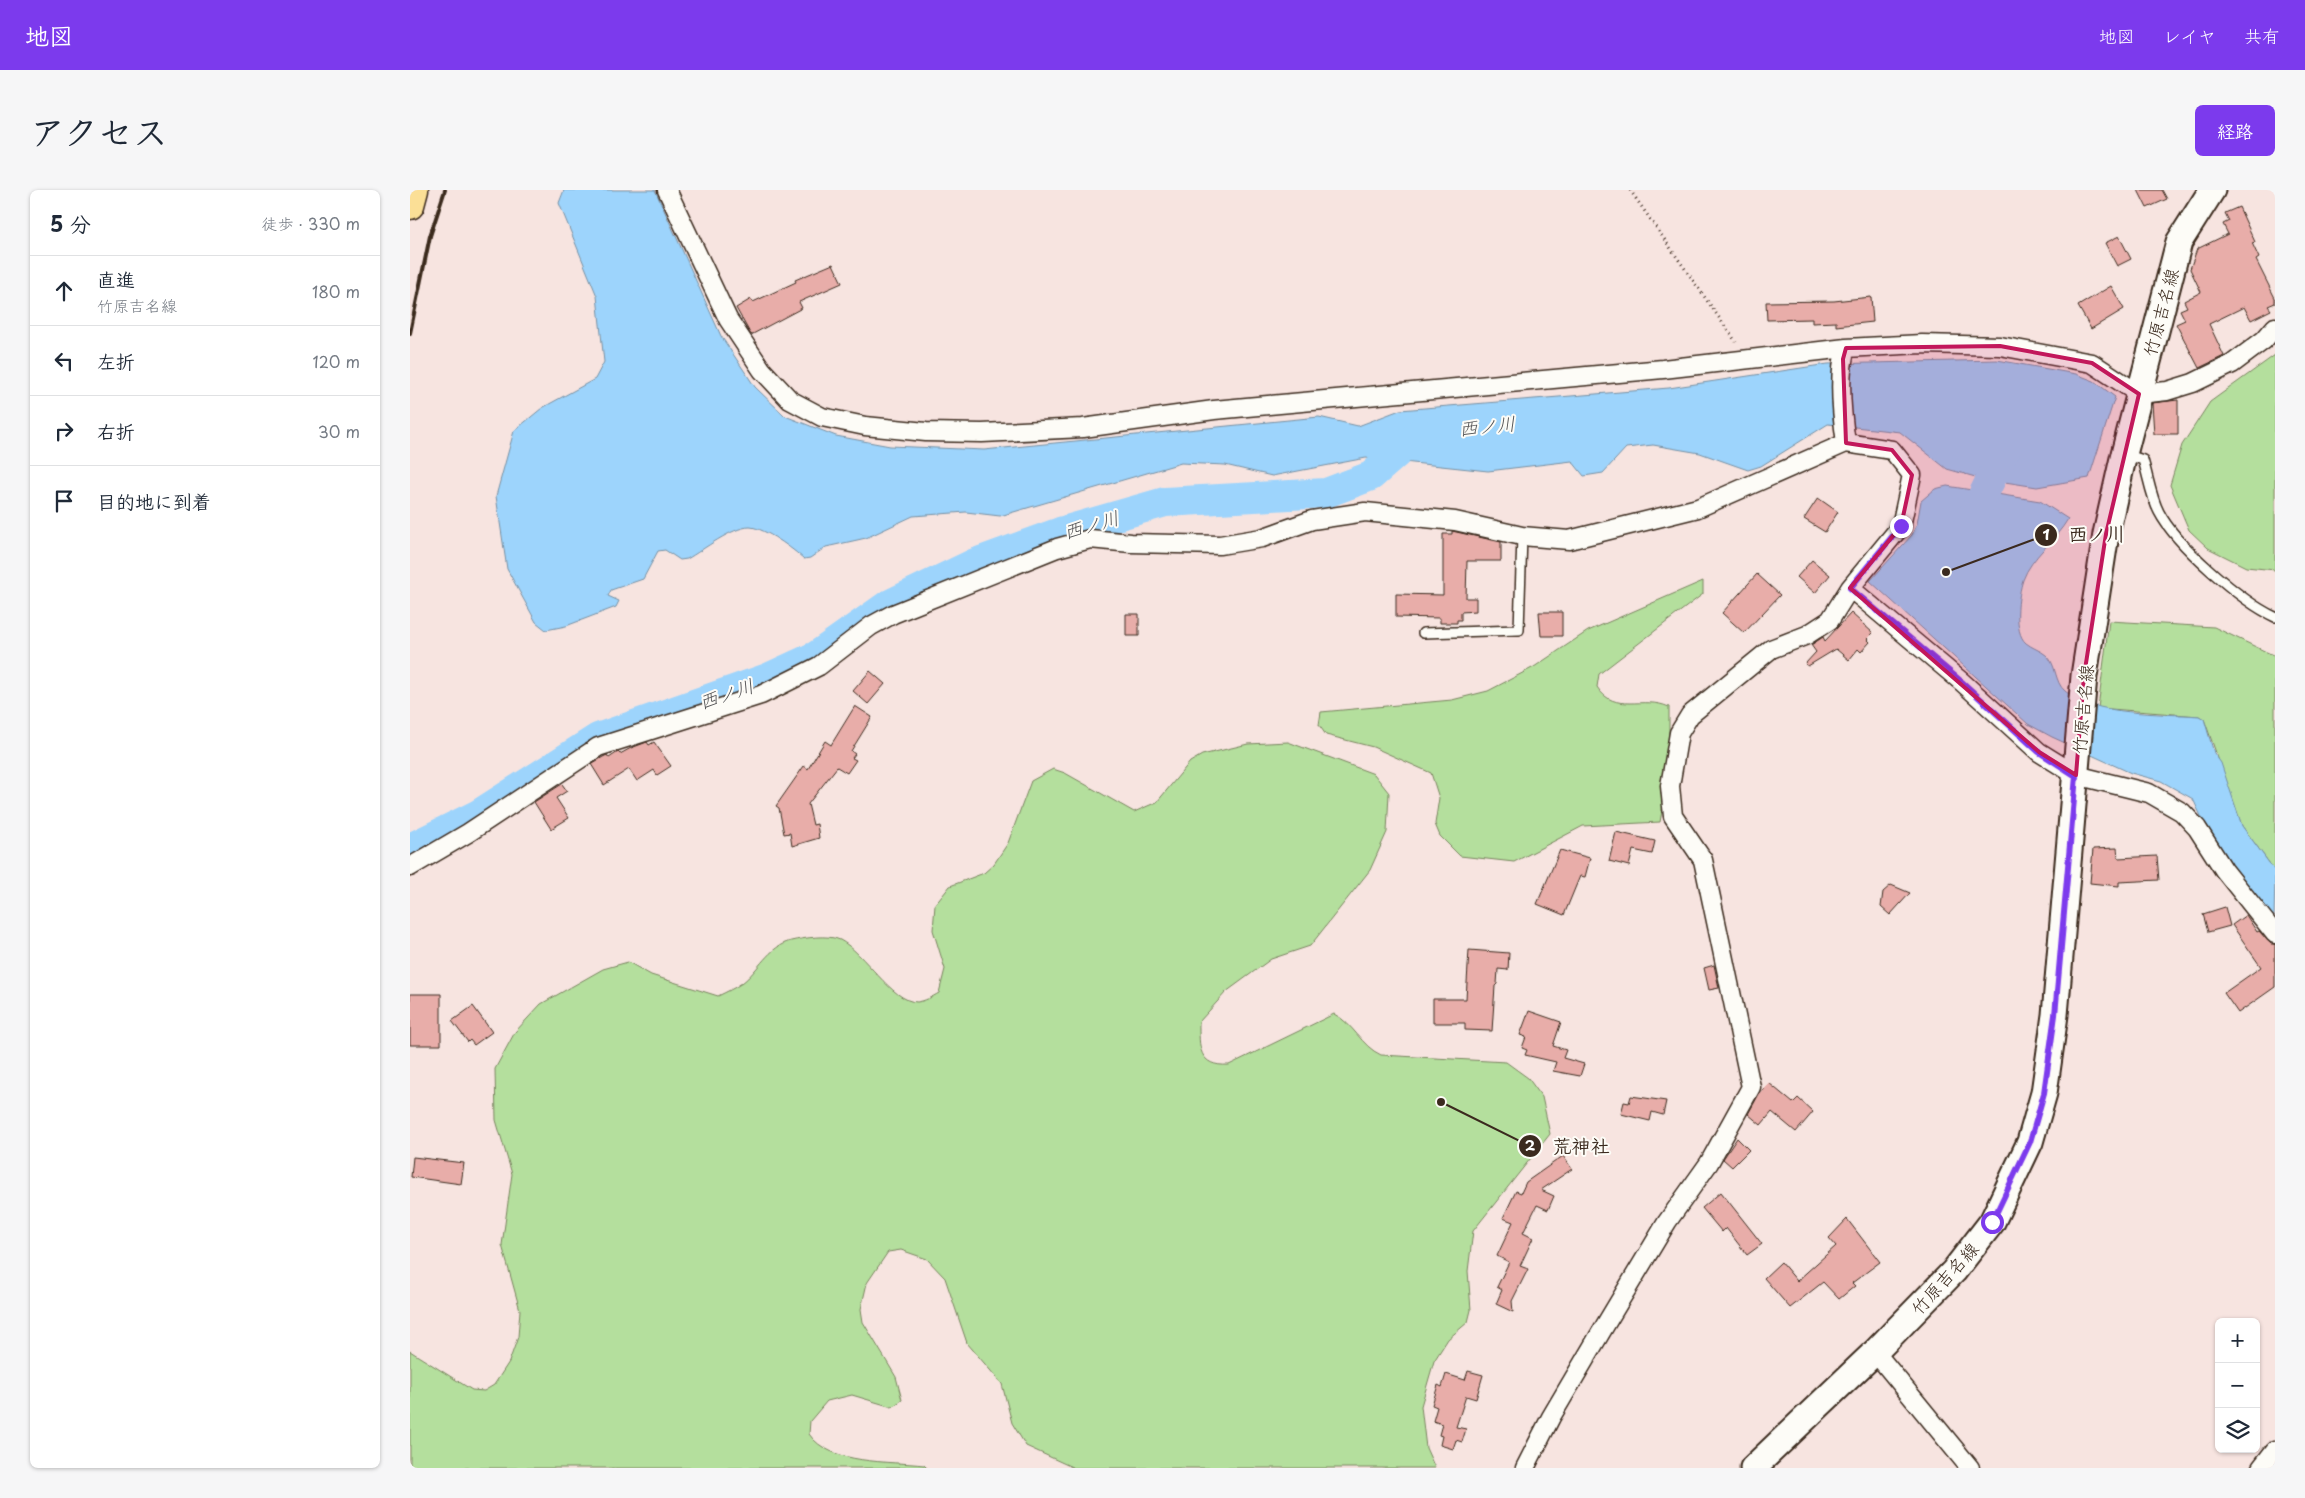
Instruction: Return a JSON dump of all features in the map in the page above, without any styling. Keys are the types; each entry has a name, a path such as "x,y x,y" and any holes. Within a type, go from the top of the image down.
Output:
{"highway":[{"path":"410,205 414,190"}],"main road":[{"name":"竹原吉名線","path":"1753,1468 1875,1352 1954,1272 1992,1222 2030,1142 2044,1093 2055,1015 2084,676 2106,534 2139,394 2179,242 2212,190"}],"street":[{"path":"667,190 728,319 762,370 790,400 822,417 865,426 926,432 982,433 1083,428 1214,410 1844,354 1922,344 2000,346 2092,363 2139,394 2167,392 2232,364 2264,340 2275,327"},
{"path":"1844,354 1845,435"},
{"path":"410,867 468,833 598,747 761,695 819,666 871,626 893,614 1057,548 1090,539 1131,543 1220,545 1262,538 1312,520 1365,512 1455,521 1522,536 1569,540 1698,508 1845,435 1892,450 1912,475 1901,526 1850,588 1830,620 1807,635 1771,649 1690,714 1679,734 1670,786 1673,816 1702,860 1751,1087 1709,1163 1667,1222 1607,1322 1551,1417 1525,1468"},
{"path":"1850,588 1962,682 2039,752 2076,770 2149,793 2182,812 2197,828 2224,870 2275,934"},
{"path":"1875,1352 1970,1468"},
{"path":"2261,1468 2275,1450"}],"lane":[{"path":"2124,454 2143,460 2158,512 2171,530 2221,582 2275,617"},
{"path":"1423,632 1518,630 1522,536"}],"path":[{"path":"1630,190 1736,342"}],"highlighted area":[{"path":"2000,346 2092,363 2139,394 2106,534 2084,676 2076,775 2039,752 1850,588 1901,526 1912,475 1892,450 1846,443 1843,359 1846,348"}],"green space":[{"path":"2275,355 2275,570 2246,567 2208,548 2189,530 2170,485 2182,445 2210,402"},
{"path":"1703,581 1703,594 1599,674 1597,687 1612,700 1659,704 1669,707 1669,771 1660,822 1583,826 1514,862 1460,856 1440,836 1435,824 1439,798 1431,773 1373,747 1326,735 1319,725 1321,712 1452,700 1488,691 1534,667 1588,631"},
{"path":"2109,621 2214,627 2275,656 2275,871 2242,826 2204,719 2199,716 2098,708"},
{"path":"1288,742 1374,774 1389,793 1387,832 1370,870 1310,946 1271,959 1226,992 1199,1022 1199,1040 1202,1054 1211,1063 1229,1065 1334,1014 1347,1023 1368,1046 1381,1055 1506,1062 1528,1078 1542,1097 1550,1134 1473,1231 1468,1271 1471,1310 1468,1322 1448,1339 1434,1361 1421,1406 1426,1448 1435,1468 1074,1468 1026,1446 1012,1423 1002,1384 967,1343 945,1278 927,1259 901,1250 888,1252 867,1283 861,1309 863,1322 896,1377 902,1400 892,1407 852,1395 827,1401 810,1421 809,1434 819,1444 845,1456 878,1462 924,1465 927,1468 410,1468 410,1351 472,1390 484,1391 494,1385 509,1362 518,1337 520,1310 502,1245 512,1174 496,1120 495,1069 515,1032 541,1004 603,969 628,962 651,975 718,996 742,983 776,948 791,941 816,937 835,938 849,946 888,986 907,1000 917,1002 926,1000 939,993 945,969 933,930 935,905 950,886 984,873 994,864 1008,843 1031,781 1053,769 1065,773 1134,812 1157,802 1190,762 1202,755 1248,744"}],"water":[{"path":"564,190 655,190 721,336 755,387 785,416 836,436 890,446 984,450 1319,417 1358,426 1400,410 1669,388 1828,364 1997,360 2076,374 2094,381 2115,397 2089,478 2037,487 1979,478 1947,469 1900,432 1828,424 1761,466 1748,470 1700,453 1653,445 1626,448 1603,473 1584,476 1572,461 1488,471 1366,458 1272,476 1225,465 1181,463 1000,516 966,512 913,516 866,538 826,547 810,558 804,559 771,535 756,528 743,528 726,535 687,559 680,560 665,550 658,551 643,579 611,590 608,596 619,601 616,607 566,626 546,630 536,622 507,569 496,496 514,431 542,408 595,379 604,362 597,296 559,203"},
{"path":"1947,486 2040,501 2068,519 2032,564 2023,580 2018,613 2019,631 2022,638 2026,643 2044,653 2050,659 2061,687 2077,699 2093,705 2129,712 2199,716 2204,719 2214,753 2221,763 2242,826 2275,871 2274,919 2213,842 2193,799 2161,781 2131,773 2028,724 1870,581 1912,535 1917,524 1921,501 1935,489"}],"building":[{"path":"2138,190 2162,190 2167,199 2147,208"},
{"path":"2239,207 2255,242 2252,243 2259,258 2256,260 2275,298 2275,303 2268,306 2271,310 2251,320 2244,307 2209,324 2224,356 2199,368 2176,324 2185,320 2180,310 2187,307 2184,301 2201,292 2190,269 2197,249 2228,234 2223,224 2229,221 2225,213"},
{"path":"2119,236 2131,259 2117,266 2105,243"},
{"path":"833,264 842,283 799,302 802,308 751,335 736,308 751,299 753,302 796,282 795,280"},
{"path":"2111,286 2124,309 2091,329 2078,306"},
{"path":"1871,297 1873,322 1836,326 1836,322 1812,323 1812,319 1767,320 1766,302 1834,301"},
{"path":"2178,400 2178,434 2154,434 2152,403"},
{"path":"1818,498 1838,512 1825,532 1804,519"},
{"path":"1452,531 1501,542 1501,561 1467,561 1466,598 1476,598 1476,611 1461,612 1461,620 1457,620 1457,623 1440,623 1440,618 1396,617 1396,594 1443,595 1443,534 1452,534"},
{"path":"1812,560 1830,575 1815,593 1797,577"},
{"path":"1757,574 1780,595 1744,633 1722,613"},
{"path":"1539,612 1562,612 1562,636 1541,636"},
{"path":"1851,613 1873,633 1867,639 1870,642 1861,652 1858,649 1849,660 1836,649 1808,666 1805,664 1816,652 1811,645 1823,637 1825,641"},
{"path":"1126,614 1139,614 1139,636 1126,636"},
{"path":"870,671 885,684 868,704 853,691"},
{"path":"855,706 872,717 851,751 855,754 852,758 856,760 847,773 837,767 808,804 813,825 817,824 819,838 792,846 790,833 784,834 779,808 776,806 804,766 808,769 825,741 831,745"},
{"path":"647,742 649,745 654,742 671,766 657,775 654,770 637,781 629,769 604,785 591,764 607,755 609,758 618,752 620,754"},
{"path":"562,784 567,791 556,798 569,818 551,829 534,802"},
{"path":"1616,832 1655,841 1652,854 1633,850 1629,866 1609,861"},
{"path":"2117,848 2118,858 2157,856 2159,880 2119,882 2119,886 2090,883 2093,849"},
{"path":"1560,850 1590,858 1585,877 1580,876 1564,915 1537,904"},
{"path":"1891,885 1910,893 1890,915 1881,907 1883,892"},
{"path":"2225,907 2230,926 2208,932 2203,914"},
{"path":"2246,915 2257,932 2259,931 2271,944 2275,944 2275,987 2238,1013 2224,993 2261,967 2232,925"},
{"path":"1469,950 1509,953 1508,970 1498,969 1492,1031 1465,1030 1465,1023 1433,1023 1433,999 1466,999"},
{"path":"1714,965 1719,988 1709,990 1704,968"},
{"path":"410,994 441,994 441,1045 410,1045"},
{"path":"473,1006 492,1032 474,1045 470,1040 468,1042 452,1021"},
{"path":"1529,1011 1561,1022 1553,1046 1566,1050 1563,1058 1584,1064 1580,1076 1553,1071 1556,1062 1525,1055 1527,1050 1522,1048 1526,1037 1520,1035"},
{"path":"1769,1083 1793,1103 1798,1098 1813,1112 1796,1132 1772,1112 1761,1125 1748,1114 1759,1094"},
{"path":"1631,1096 1666,1101 1663,1115 1652,1112 1650,1121 1621,1114 1624,1102 1629,1103"},
{"path":"1737,1138 1749,1150 1732,1167 1723,1159"},
{"path":"1563,1156 1572,1169 1541,1190 1554,1196 1548,1210 1537,1205 1523,1233 1533,1238 1520,1266 1528,1269 1512,1301 1513,1312 1496,1304 1502,1290 1497,1287 1509,1262 1497,1256 1513,1222 1503,1218 1516,1191 1521,1193 1526,1182"},
{"path":"413,1157 464,1163 461,1184 411,1177"},
{"path":"1721,1192 1762,1244 1747,1255 1726,1228 1722,1232 1702,1208"},
{"path":"1847,1219 1880,1262 1852,1283 1855,1286 1839,1299 1823,1282 1790,1308 1764,1278 1781,1262 1797,1281 1836,1246 1829,1238"},
{"path":"1468,1371 1483,1375 1476,1399 1466,1396 1456,1427 1466,1429 1462,1442 1456,1440 1453,1449 1440,1445 1442,1436 1439,1435 1442,1424 1433,1421 1437,1407 1432,1405 1438,1385 1442,1387 1446,1374 1465,1380"}],"waterway":[{"name":"西ノ川","path":"410,848 479,814 598,738 768,678 816,656 888,605 975,563 1060,532 1165,502 1326,493 1371,476 1420,433"},
{"name":"西ノ川","path":"1967,528 2008,444"}],"railway":[{"path":"410,333 430,236 445,190"}],"place":[{"name":"西ノ川","path":"1946,572"},
{"name":"荒神社","path":"1441,1102"}],"route":[{"path":"1901,526 1850,588 1962,682 2039,752 2076,776 2055,1015 2044,1093 2030,1142 1992,1222"}]}
